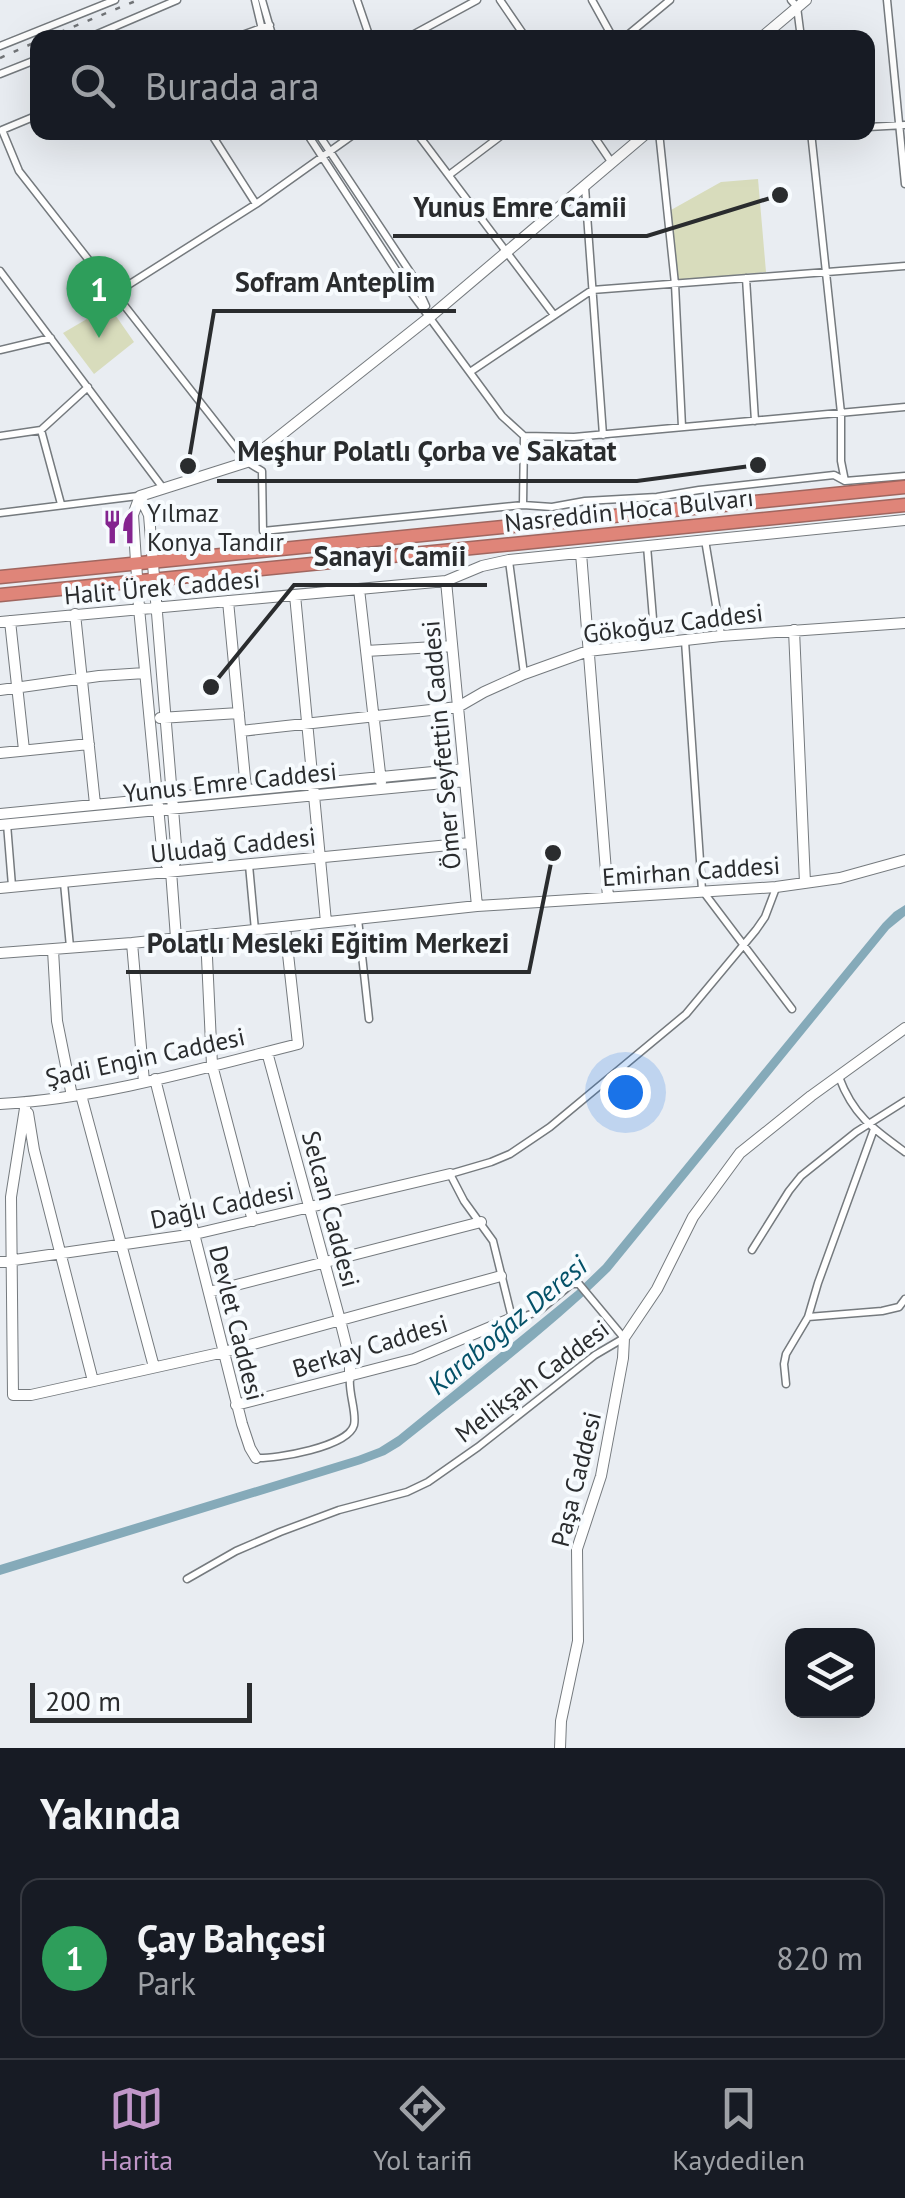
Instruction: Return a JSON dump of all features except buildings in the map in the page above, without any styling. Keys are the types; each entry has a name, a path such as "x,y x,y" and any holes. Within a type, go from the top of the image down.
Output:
{"highway":[{"name":"Nasreddin Hoca Bulvarı","path":"0,576 846,487 905,487"},
{"name":"Nasreddin Hoca Bulvarı","path":"0,595 905,505"}],"street":[{"path":"40,30 114,0"},
{"path":"107,30 177,0"},
{"path":"258,0 271,30"},
{"path":"258,0 262,30"},
{"path":"357,0 367,30"},
{"path":"422,30 476,0"},
{"path":"500,0 521,30"},
{"path":"592,0 609,30"},
{"path":"634,30 670,0"},
{"path":"888,0 905,184"},
{"path":"769,30 798,2"},
{"path":"798,2 800,30"},
{"path":"265,30 270,25"},
{"path":"0,46 30,34"},
{"path":"0,74 30,61"},
{"path":"30,118 1,131 19,171 248,462 262,471 263,531 523,505 552,507 834,475 846,487"},
{"path":"875,127 902,125"},
{"path":"215,140 256,204"},
{"path":"313,140 412,275 430,316 502,416 524,436 574,437 905,408"},
{"path":"320,140 327,155"},
{"path":"114,294 256,204 347,140"},
{"path":"422,140 555,315"},
{"path":"449,176 496,140"},
{"path":"596,140 612,163"},
{"path":"0,513 140,496 248,462 430,316 639,140"},
{"path":"660,140 675,284 682,427"},
{"path":"812,140 846,487"},
{"path":"584,186 603,434"},
{"path":"470,372 592,290 905,266"},
{"path":"0,272 164,489"},
{"path":"746,278 755,421"},
{"path":"0,350 51,338"},
{"path":"0,436 41,430 88,386"},
{"path":"41,430 60,504"},
{"path":"523,505 524,436"},
{"path":"846,487 905,476"},
{"path":"140,496 149,515 177,858 171,872"},
{"path":"140,496 133,515 139,608 163,859 171,872 176,938"},
{"name":"Halit Ürek Caddesi","path":"5,621 446,581 509,560 905,520"},
{"path":"705,540 721,636"},
{"path":"647,546 655,643"},
{"path":"581,553 608,897"},
{"path":"509,560 524,674"},
{"name":"Ömer Seyfettin Caddesi","path":"446,581 477,906"},
{"path":"359,588 381,782"},
{"path":"295,595 326,922"},
{"path":"228,600 246,789"},
{"path":"75,614 95,804"},
{"path":"5,621 18,688 24,750"},
{"name":"Gökoğuz Caddesi","path":"241,731 458,707 524,674 588,651 721,636 905,623"},
{"path":"794,630 805,883"},
{"path":"685,640 702,890 792,1010"},
{"path":"366,652 452,646"},
{"path":"0,690 145,672"},
{"path":"150,718 239,713"},
{"path":"0,752 89,744"},
{"name":"Yunus Emre Caddesi","path":"172,802 464,775"},
{"name":"Yunus Emre Caddesi","path":"3,819 158,804 246,789 313,789"},
{"name":"Yunus Emre Caddesi","path":"3,819 95,804 158,804"},
{"path":"3,819 6,888"},
{"name":"Uludağ Caddesi","path":"6,888 470,843"},
{"name":"Emirhan Caddesi","path":"0,953 206,936 477,906 776,887 840,878 905,860"},
{"path":"248,864 255,930"},
{"path":"64,883 70,948"},
{"path":"624,1338 579,1284 568,1286 531,1315 512,1318 493,1240 464,1201 450,1174 491,1162 531,1142 686,1014 765,917 776,887"},
{"path":"358,919 368,1019"},
{"name":"Şadi Engin Caddesi","path":"0,1104 77,1096 298,1044 285,927"},
{"path":"206,936 212,1065 254,1221"},
{"name":"Devlet Caddesi","path":"132,943 149,1080 195,1234 236,1405 256,1458"},
{"path":"53,950 57,1021 154,1367"},
{"name":"Melikşah Caddesi","path":"187,1579 236,1550 280,1532 428,1482 478,1448 595,1355 624,1338 657,1289 688,1225 732,1162 838,1076 905,1028"},
{"name":"Selcan Caddesi","path":"267,1052 340,1320 350,1377"},
{"path":"838,1076 851,1105 871,1127 905,1152"},
{"path":"752,1250 795,1182 905,1101"},
{"path":"26,1102 34,1150 93,1381"},
{"path":"26,1102 11,1197 6,1261 13,1395 31,1395 224,1352 502,1276"},
{"path":"786,1384 786,1354 808,1317 871,1127"},
{"name":"Dağlı Caddesi","path":"6,1261 195,1234 450,1174"},
{"path":"209,1292 481,1222"},
{"path":"808,1317 871,1312 899,1306 905,1298"},
{"name":"Berkay Caddesi","path":"236,1405 425,1356 512,1318"},
{"name":"Paşa Caddesi","path":"560,1748 563,1710 578,1641 578,1549 603,1466 624,1338"},
{"path":"256,1458 333,1443 349,1434 354,1424 350,1377"}],"green space":[{"path":"758,179 766,272 678,280 671,210 721,182"},
{"path":"109,306 134,342 94,374 63,333"}],"water":[{"path":"905,905 905,916 889,929 610,1271 534,1339 400,1446 361,1464 0,1575 0,1565 358,1456 398,1436 603,1265 883,923"}],"railway":[{"path":"65,30 138,0"},
{"path":"0,58 30,45"}],"place":[{"name":"Yunus Emre Camii","path":"780,195"},
{"name":"Çay Bahçesi","path":"99,338"},
{"name":"Meşhur Polatlı Çorba ve Sakatat","path":"758,465"},
{"name":"Sofram Anteplim","path":"188,466"},
{"name":"Yılmaz Konya Tandır","path":"119,527"},
{"name":"Sanayi Camii","path":"211,687"},
{"name":"Polatlı Mesleki Eğitim Merkezi","path":"553,853"}],"water label":[{"name":"Karaboğaz Deresi","path":"507,1325"}]}
